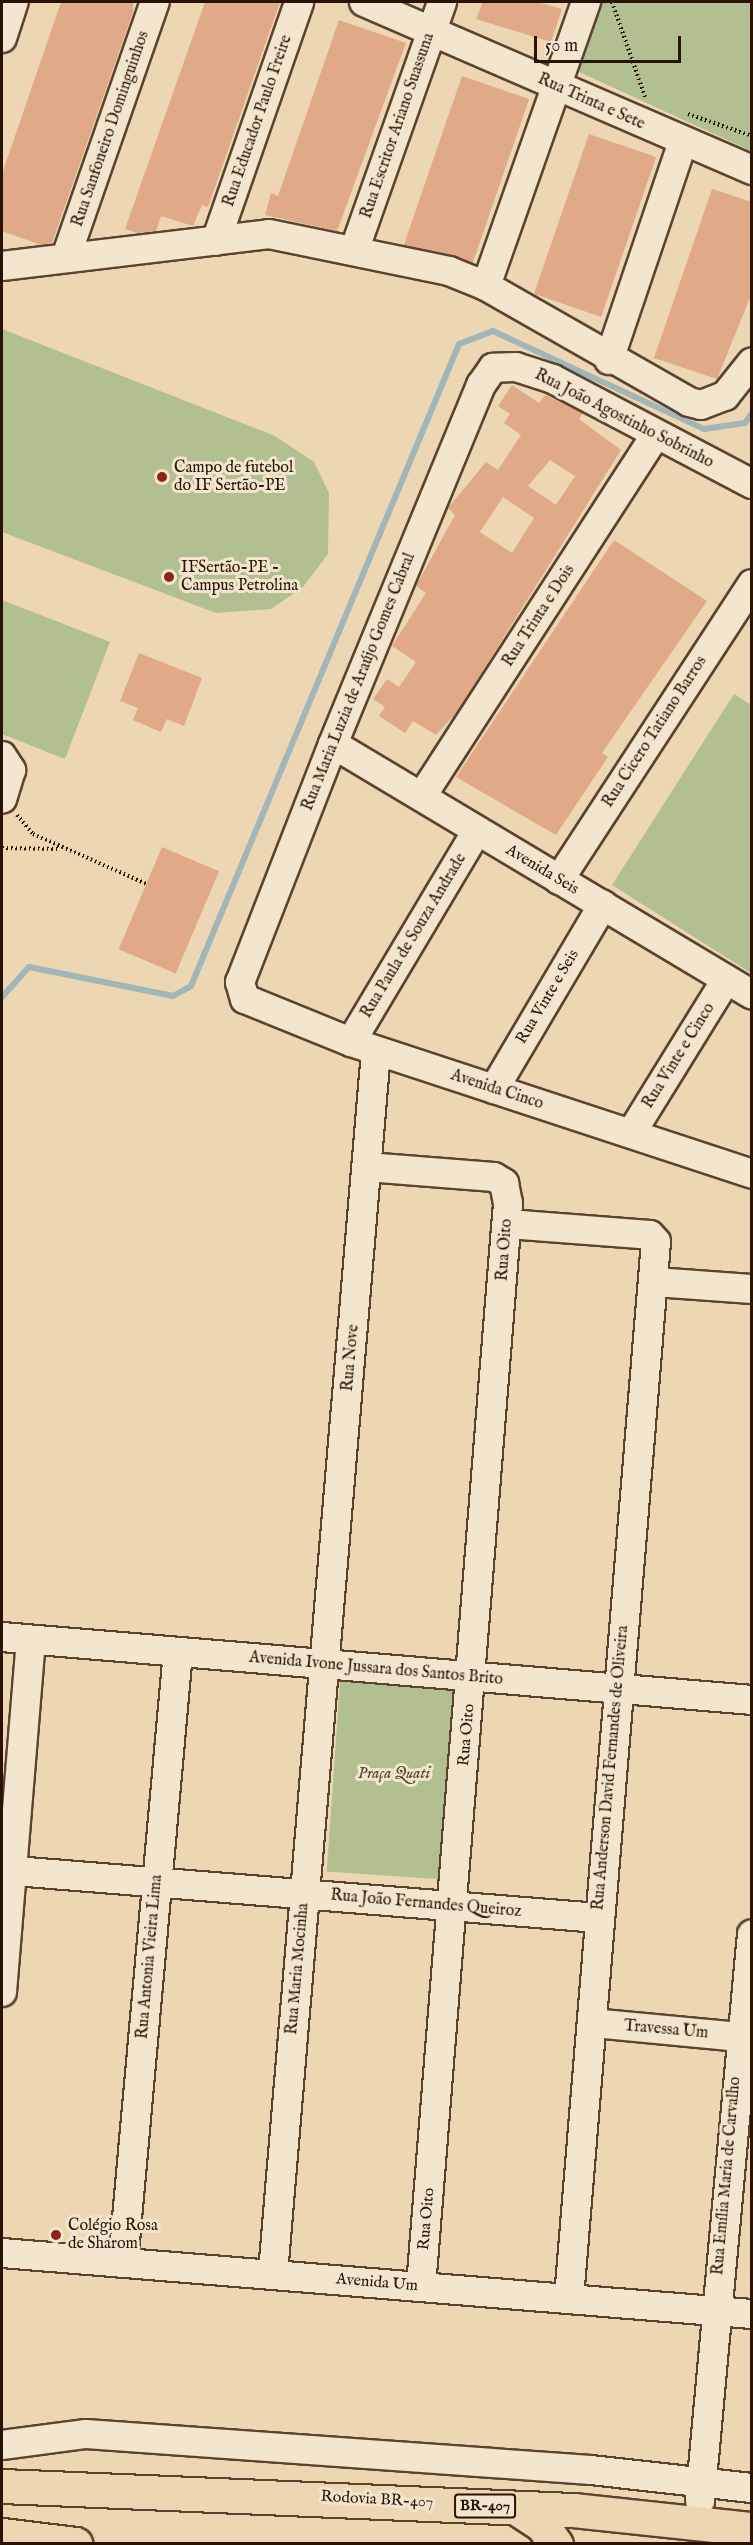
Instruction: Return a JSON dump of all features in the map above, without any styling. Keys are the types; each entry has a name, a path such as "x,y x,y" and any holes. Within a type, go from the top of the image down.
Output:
{"highway":[{"name":"Rodovia BR-407","path":"2,2486 516,2508 752,2529"},
{"path":"516,2508 542,2524 556,2544"},
{"path":"625,2544 670,2522"},
{"path":"2,2535 75,2544"}],"street":[{"path":"2,38 14,2"},
{"name":"Rua Sanfoneiro Dominguinhos","path":"66,257 156,2"},
{"name":"Rua Educador Paulo Freire","path":"216,240 299,2"},
{"name":"Rua Trinta e Sete","path":"364,2 432,29 557,87 752,170"},
{"name":"Rua Escritor Ariano Suassuna","path":"354,251 442,2"},
{"path":"486,286 586,2"},
{"path":"609,360 683,142"},
{"path":"2,266 269,234 449,271 486,286 609,360 701,405 734,390 751,363"},
{"name":"Rua João Agostinho Sobrinho","path":"493,368 516,367 553,379 655,436 751,482"},
{"name":"Rua Maria Luzia de Araújo Gomes Cabral","path":"245,999 244,966 481,385 493,368"},
{"name":"Rua Trinta e Dois","path":"422,796 655,436"},
{"name":"Rua Cicero Tatiano Barros","path":"559,880 752,584"},
{"name":"Avenida Seis","path":"333,744 752,995"},
{"path":"2,756 11,770 2,798"},
{"name":"Rua Paula de Souza Andrade","path":"364,1046 477,831"},
{"name":"Rua Vinte e Seis","path":"494,1089 603,905"},
{"name":"Rua Vinte e Cinco","path":"632,1132 726,980"},
{"name":"Avenida Cinco","path":"245,999 364,1046 632,1132 752,1174"},
{"name":"Rua Nove","path":"325,1665 367,1167 364,1046"},
{"name":"Rua Oito","path":"367,1167 494,1177 504,1183 508,1224 421,2287"},
{"name":"Rua Anderson David Fernandes de Oliveira","path":"508,1224 656,1239 655,1282 617,1691 569,2298"},
{"path":"655,1282 752,1289"},
{"name":"Avenida Ivone Jussara dos Santos Brito","path":"2,1637 617,1691 752,1700"},
{"path":"2,1992 7,1871 32,1640"},
{"name":"Rua Antonia Vieira Lima","path":"123,2263 178,1652"},
{"name":"Rua Maria Mocinha","path":"273,2273 325,1665"},
{"name":"Rua João Fernandes Queiroz","path":"7,1871 599,1918"},
{"name":"Rua Emília Maria de Carvalho","path":"701,2492 739,2037 752,1934"},
{"name":"Travessa Um","path":"592,2023 739,2037"},
{"name":"Avenida Um","path":"2,2253 273,2273 752,2314"},
{"path":"2,2435 72,2437 591,2470 701,2492 752,2488"},
{"path":"2,2445 72,2437"}],"path":[{"path":"612,2 643,95 650,101"},
{"path":"684,113 752,136"},
{"path":"2,848 64,849 147,884"}],"green space":[{"path":"598,2 751,2 751,151 575,70"},
{"name":"Campo de futebol do IF Sertão-PE","path":"2,329 275,436 314,462 329,493 328,554 303,587 271,609 216,613 2,532"},
{"path":"2,600 110,642 65,759 2,734"},
{"path":"734,694 751,705 751,973 612,885"},
{"name":"Praça Quati","path":"341,1668 464,1677 449,1880 327,1872"}],"building":[{"path":"61,2 133,2 133,12 52,243 41,245 2,231 2,174"},
{"path":"205,2 280,2 208,207 202,205 193,226 161,216 156,231 138,233 125,229"},
{"path":"483,2 537,2 562,9 551,42 476,19"},
{"path":"339,20 406,43 337,231 265,215 271,193 278,196"},
{"path":"462,76 529,99 471,268 404,245"},
{"path":"589,134 656,157 601,317 534,294"},
{"path":"712,189 752,202 752,293 717,379 654,358"},
{"path":"512,385 539,403 545,395 583,413 579,419 621,450 457,712 436,735 413,721 405,733 379,716 385,707 373,699 387,679 399,687 416,662 392,646 426,593 416,586 455,515 448,508 486,462 498,470 521,435 504,423 510,414 498,406","holes":["550,460 575,476 556,505 528,486","503,497 534,518 512,553 480,532"]},
{"path":"614,540 707,601 602,753 608,757 556,835 456,777"},
{"path":"139,653 202,678 184,726 167,719 161,732 133,720 138,708 120,701"},
{"path":"162,847 219,871 176,973 119,949"}],"waterway":[{"path":"2,997 29,967 173,996 191,986 459,344 493,331 704,429 745,423 752,413"}],"place":[{"name":"Campo de futebol do IF Sertão-PE","path":"162,477"},
{"name":"IFSertão-PE - Campus Petrolina","path":"169,577"},
{"name":"Colégio Rosa de Sharom","path":"56,2235"}]}
